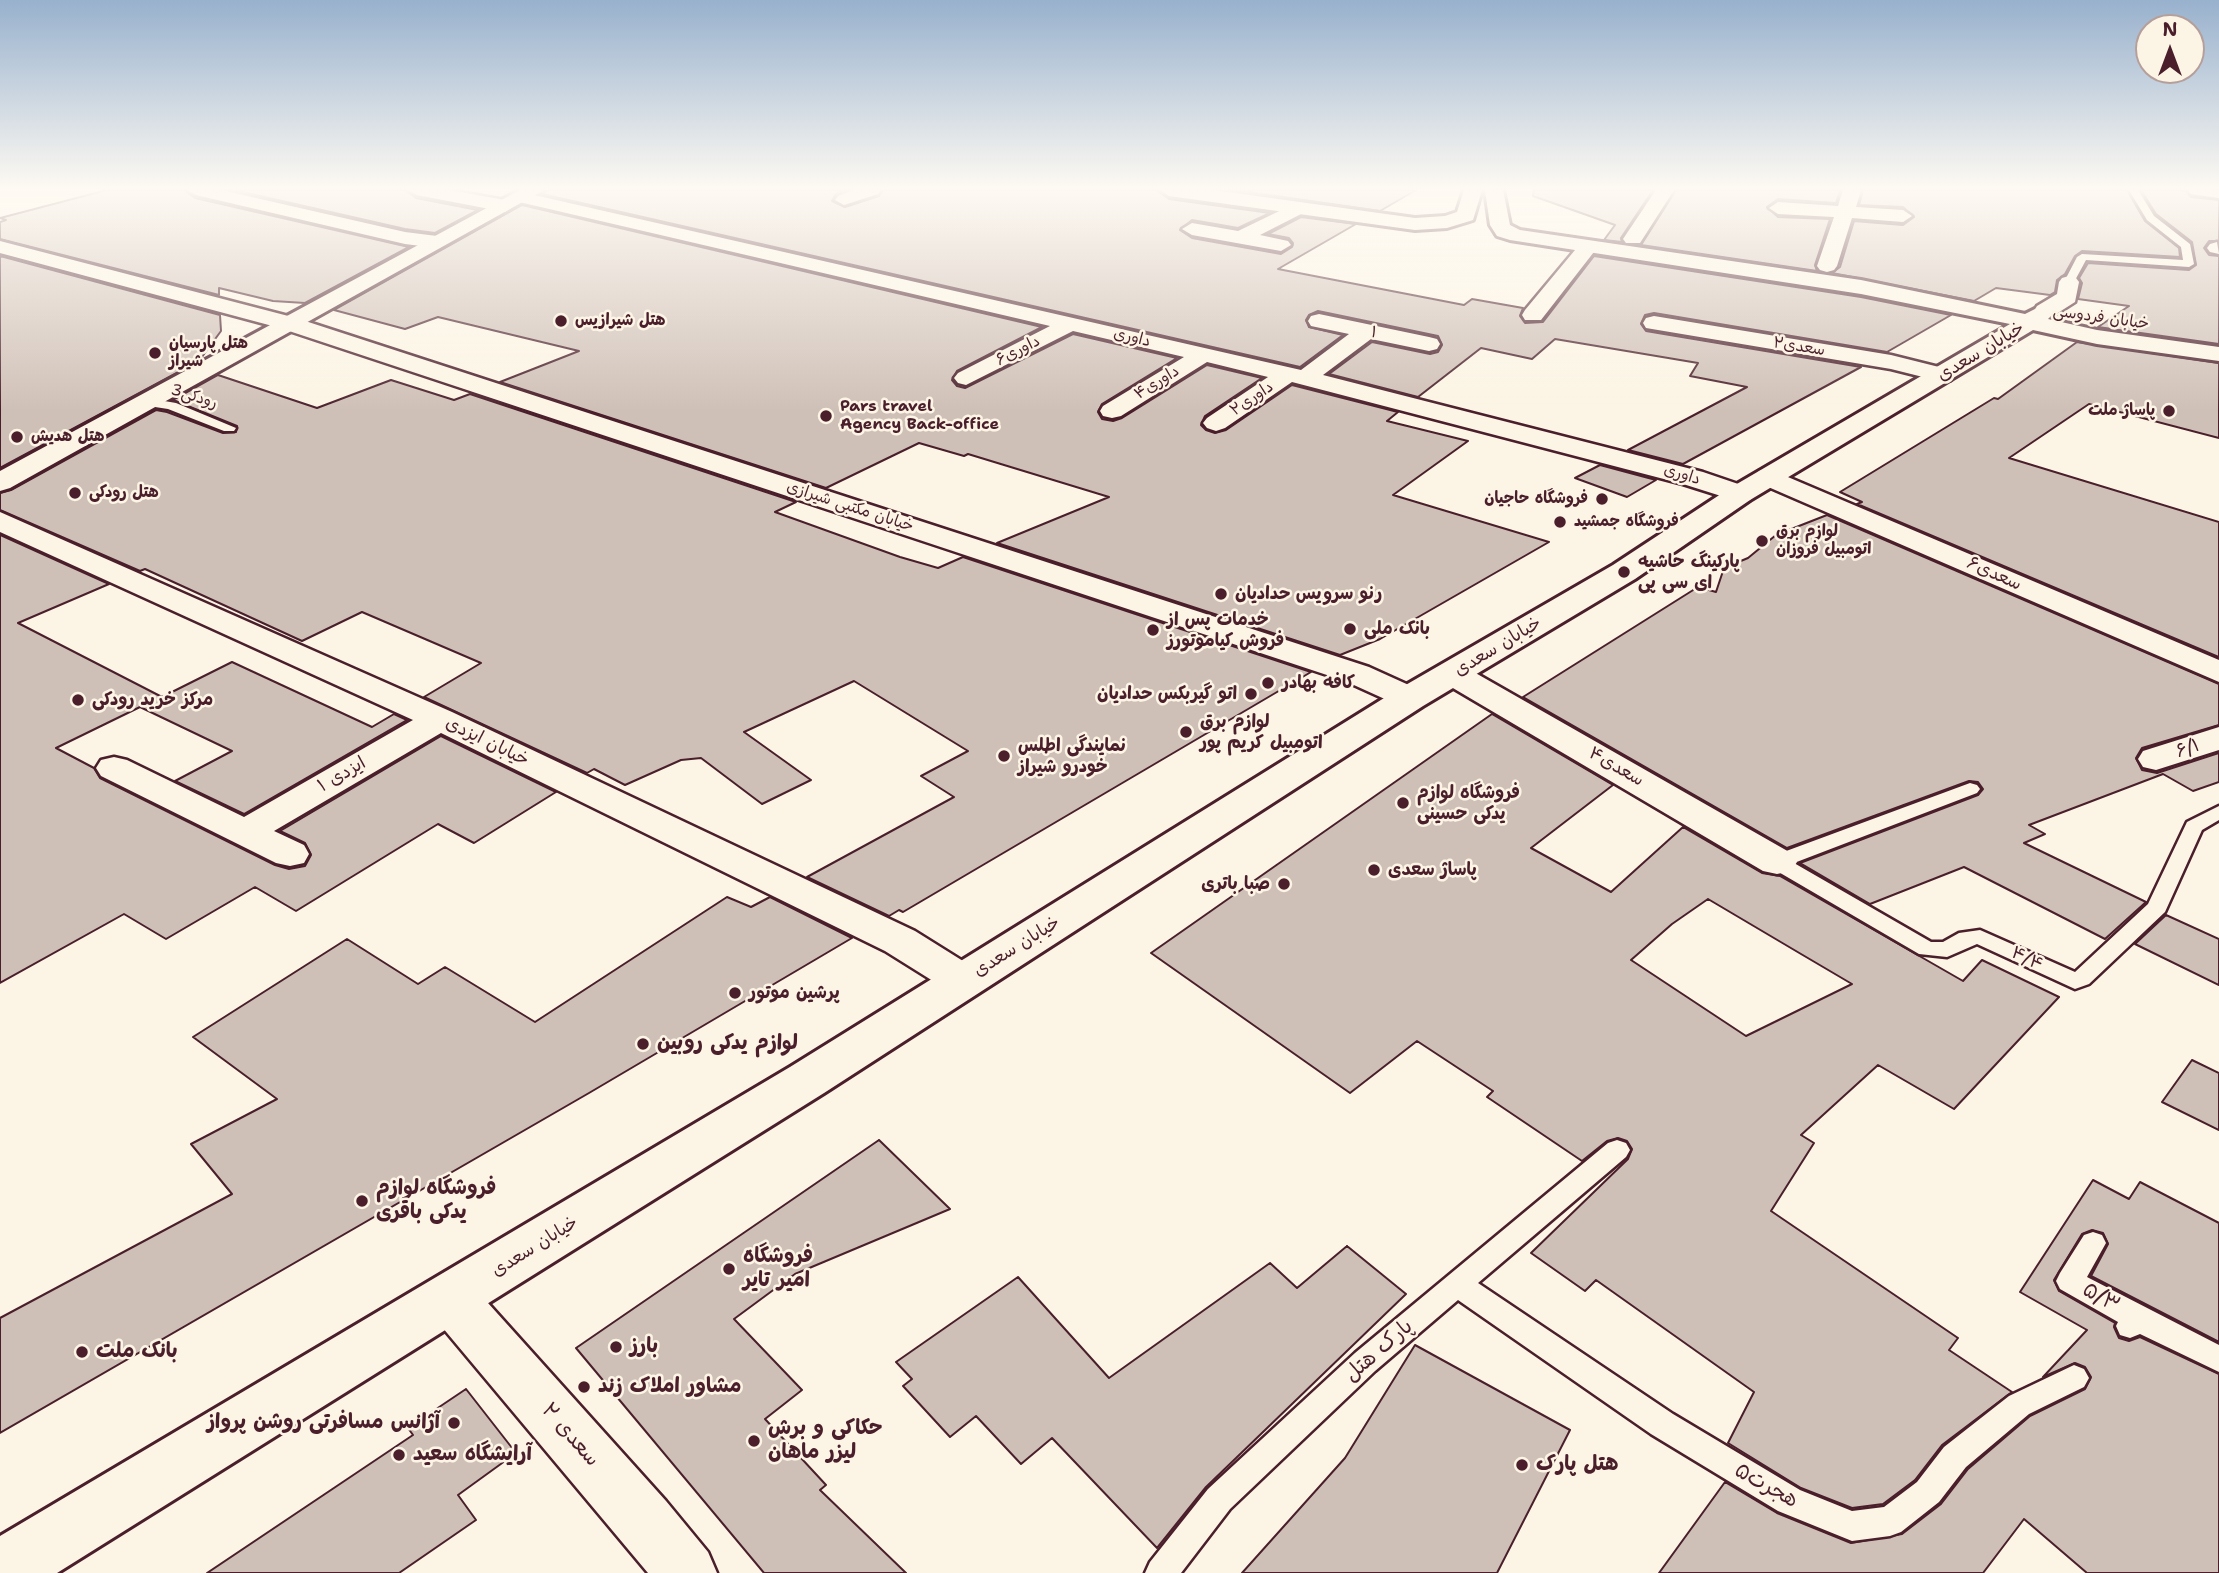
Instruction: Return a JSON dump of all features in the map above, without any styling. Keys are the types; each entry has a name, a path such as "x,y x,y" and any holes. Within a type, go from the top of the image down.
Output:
{"street":[{"name":"خیابان مکتبی شیرازی","path":"60,263 288,323 1357,674 1410,698"},
{"path":"0,482 398,263"},
{"name":"داوری","path":"806,263 1297,376 1693,478 1754,485"},
{"path":"1533,315 1575,263"},
{"name":"خیابان فردوسی","path":"1693,263 2039,316 2219,334"},
{"name":"خیابان فردوسی","path":"1808,263 2039,316 2098,337 2219,354"},
{"path":"2039,316 2067,297 2069,282"},
{"name":"خیابان سعدی","path":"0,1572 451,1299 964,981 1410,698 1624,572 1754,485 2039,316"},
{"name":"۱","path":"1319,321 1429,344"},
{"name":"سعدی۲","path":"1654,323 1891,362 1943,375"},
{"name":"داوری۶","path":"966,378 1070,324"},
{"name":"داوری۲","path":"1216,423 1367,331"},
{"name":"داوری۴","path":"1112,411 1203,355"},
{"name":"سعدی۶","path":"1754,485 2219,672"},
{"name":"خیابان ایزدی","path":"0,521 440,719 900,941 964,981"},
{"name":"سعدی۴","path":"1453,674 1777,862"},
{"name":"ایزدی ۱","path":"245,832 440,719"},
{"name":"۶/۱","path":"2156,759 2219,738"},
{"path":"114,768 289,854"},
{"name":"سعدی ۲","path":"451,1299 646,1521 686,1573"}],"lane":[{"path":"2069,282 2079,263"},
{"path":"2160,263 2189,263"},
{"name":"3رودکی","path":"148,402 171,406 229,428"},
{"path":"1777,862 1970,789"},
{"name":"۴/۴","path":"1777,862 1927,949 1947,950 1967,938 1980,937 2075,981 2081,979 2158,907 2194,826 2219,812"},
{"name":"پارک هتل","path":"1161,1573 1219,1499 1365,1362 1617,1150"},
{"name":"۵/۳","path":"2093,1243 2070,1280 2132,1321 2219,1359"},
{"name":"هجرت۵","path":"1457,1284 1662,1424 1789,1501 1852,1526 1891,1521 1928,1493 1955,1457 2019,1405 2074,1378"}],"building":[{"path":"0,263 28,263 220,315 221,331 199,361 0,468"},
{"path":"95,263 379,263 305,303 273,301 219,288 219,295"},
{"path":"417,263 771,263 1042,327 957,371 952,380 957,386 965,388 1073,334 1177,358 1102,404 1098,412 1102,419 1113,421 1122,418 1207,365 1262,378 1205,416 1201,425 1215,433 1226,430 1292,385 1398,412 1387,421 1468,441 1393,495 1549,542 1380,639 1340,655 997,543 1109,497 968,454 964,456 919,443 826,488 500,382 579,351 438,317 405,329 334,310"},
{"path":"846,263 1288,263 1278,269 1464,305 1472,299 1523,308 1520,316 1525,323 1543,322 1588,263 1642,263 1861,297 1951,315 1887,352 1654,313 1645,315 1641,324 1646,331 1861,367 1683,464 1628,450 1747,387 1690,376 1698,363 1555,339 1532,359 1481,348 1418,397 1329,374 1372,342 1430,354 1438,352 1442,345 1438,336 1318,311 1309,315 1306,320 1309,327 1343,335 1300,367"},
{"path":"1766,263 1816,263 1817,271"},
{"path":"1841,263 2071,263 2065,274 2057,280 2055,292 2050,295 1996,288 1974,301 1832,273"},
{"path":"2088,263 2189,270 2196,265 2219,263 2219,344 2098,327 2129,306 2078,299 2082,283 2079,278"},
{"path":"2077,342 2219,363 2219,438 2089,404 2009,458 2219,522 2219,657 1857,504 1862,502 1840,492 1994,398 1998,399"},
{"path":"218,375 317,408 391,380 454,400 470,394 796,502 775,512 900,557 938,568 963,557 1311,672 903,912 899,910 889,916 807,877 954,797 921,776 968,751 854,681 744,732 811,780 762,804 701,758 681,760 625,785 594,769 587,773 424,697 481,663 362,612 302,641 145,569 140,571 0,510 0,493 11,490 156,410 223,433 236,432 237,426 173,400"},
{"path":"1600,465 1656,480 1627,497 1575,478"},
{"path":"1827,515 2219,684 2219,725 2142,748 2136,758 2142,770 2157,773 2219,753 2219,782 2193,791 2163,774 2029,825 2045,834 2024,843 2146,902 2105,939 1964,867 1870,904 1800,863 1978,795 1983,789 1978,782 1969,781 1787,848 1523,697 1698,587 1716,592 1724,568 1748,558 1776,535"},
{"path":"0,535 109,584 18,623 162,697 232,662 372,727 394,714 407,720 244,814 175,781 232,751 140,707 56,748 94,768 100,778 275,865 289,869 305,866 311,855 305,843 280,831 441,736 556,792 474,843 438,824 296,911 255,887 166,939 124,914 0,983"},
{"path":"1492,714 1613,785 1531,848 1611,892 1683,827 1762,873 1780,876 1963,981 1982,960 2059,997 1954,1109 1878,1065 1801,1135 1814,1143 1771,1211 1958,1338 1949,1350 2012,1392 1942,1445 1915,1480 1883,1504 1852,1508 1801,1488 1728,1443 1754,1392 1596,1280 1585,1291 1531,1253 1628,1159 1632,1149 1627,1141 1618,1138 1607,1141 1582,1161 1487,1097 1493,1091 1417,1041 1350,1093 1151,953","holes":["1708,899 1852,984 1746,1036 1631,960 1672,924"]},
{"path":"727,897 751,907 770,897 852,938 0,1433 0,1318 232,1194 191,1144 277,1099 193,1037 347,939 418,984 445,967 535,1022"},
{"path":"2166,915 2219,939 2219,985 2135,944"},
{"path":"2192,1060 2219,1073 2219,1130 2162,1102"},
{"path":"879,1140 950,1209 795,1274 734,1319 802,1390 765,1419 826,1485 820,1490 906,1573 764,1573 576,1348"},
{"path":"2093,1180 2129,1199 2140,1182 2219,1223 2219,1342 2091,1276 2108,1244 2103,1233 2092,1230 2082,1234 2054,1280 2059,1291 2115,1323 2119,1338 2129,1341 2140,1337 2219,1374 2219,1573 2087,1573 2024,1519 1983,1573 1659,1573 1725,1482 1777,1513 1851,1543 1902,1534 1941,1504 1968,1469 2030,1416 2085,1389 2091,1377 2085,1367 2075,1363 2043,1377 2087,1330 2020,1292"},
{"path":"1347,1246 1406,1294 1206,1487 1157,1548 1052,1438 1021,1464 976,1416 950,1437 903,1386 912,1379 896,1362 1018,1277 1109,1378 1270,1263 1297,1288"},
{"path":"1415,1345 1570,1430 1497,1573 1242,1573 1345,1458"},
{"path":"466,1389 516,1453 458,1495 476,1520 399,1573 207,1573 413,1435 408,1428"}],"place":[{"name":"هتل شیرازیس","path":"561,321"},
{"name":"هتل پارسیان شیراز","path":"155,353"},
{"name":"پاساژ ملت","path":"2169,411"},
{"name":"Pars travel Agency Back-office","path":"826,416"},
{"name":"هتل هدیش","path":"17,437"},
{"name":"هتل رودکی","path":"75,493"},
{"name":"فروشگاه حاجیان","path":"1602,499"},
{"name":"فروشگاه جمشید","path":"1560,522"},
{"name":"لوازم برق اتومبیل فروزان","path":"1762,541"},
{"name":"پارکینگ حاشیه ای سی پی","path":"1624,572"},
{"name":"رنو سرويس حداديان","path":"1221,594"},
{"name":"بانک ملی","path":"1350,629"},
{"name":"خدمات پس از فروش کیاموتورز","path":"1153,630"},
{"name":"کافه بهادر","path":"1268,683"},
{"name":"اتو گیربکس حدادیان","path":"1251,694"},
{"name":"مرکز خرید رودکی","path":"78,700"},
{"name":"لوازم برق اتومبیل کریم پور","path":"1186,732"},
{"name":"نمایندگی اطلس خودرو شیراز","path":"1004,756"},
{"name":"فروشگاه لوازم یدکی حسینی","path":"1403,803"},
{"name":"پاساژ سعدی","path":"1374,870"},
{"name":"صبا باتری","path":"1284,884"},
{"name":"پرشین موتور","path":"735,993"},
{"name":"لوازم یدکی روبین","path":"643,1044"},
{"name":"فروشگاه لوازم یدکی باقری","path":"362,1201"},
{"name":"فروشگاه امیر تایر","path":"729,1269"},
{"name":"بارز","path":"616,1347"},
{"name":"بانک ملت","path":"82,1352"},
{"name":"مشاور املاک زند","path":"584,1387"},
{"name":"آژانس مسافرتی روشن پرواز","path":"454,1423"},
{"name":"حکاکی و برش لیزر ماهان","path":"754,1441"},
{"name":"آرایشگاه سعید","path":"399,1455"},
{"name":"هتل پارک","path":"1522,1465"}]}
